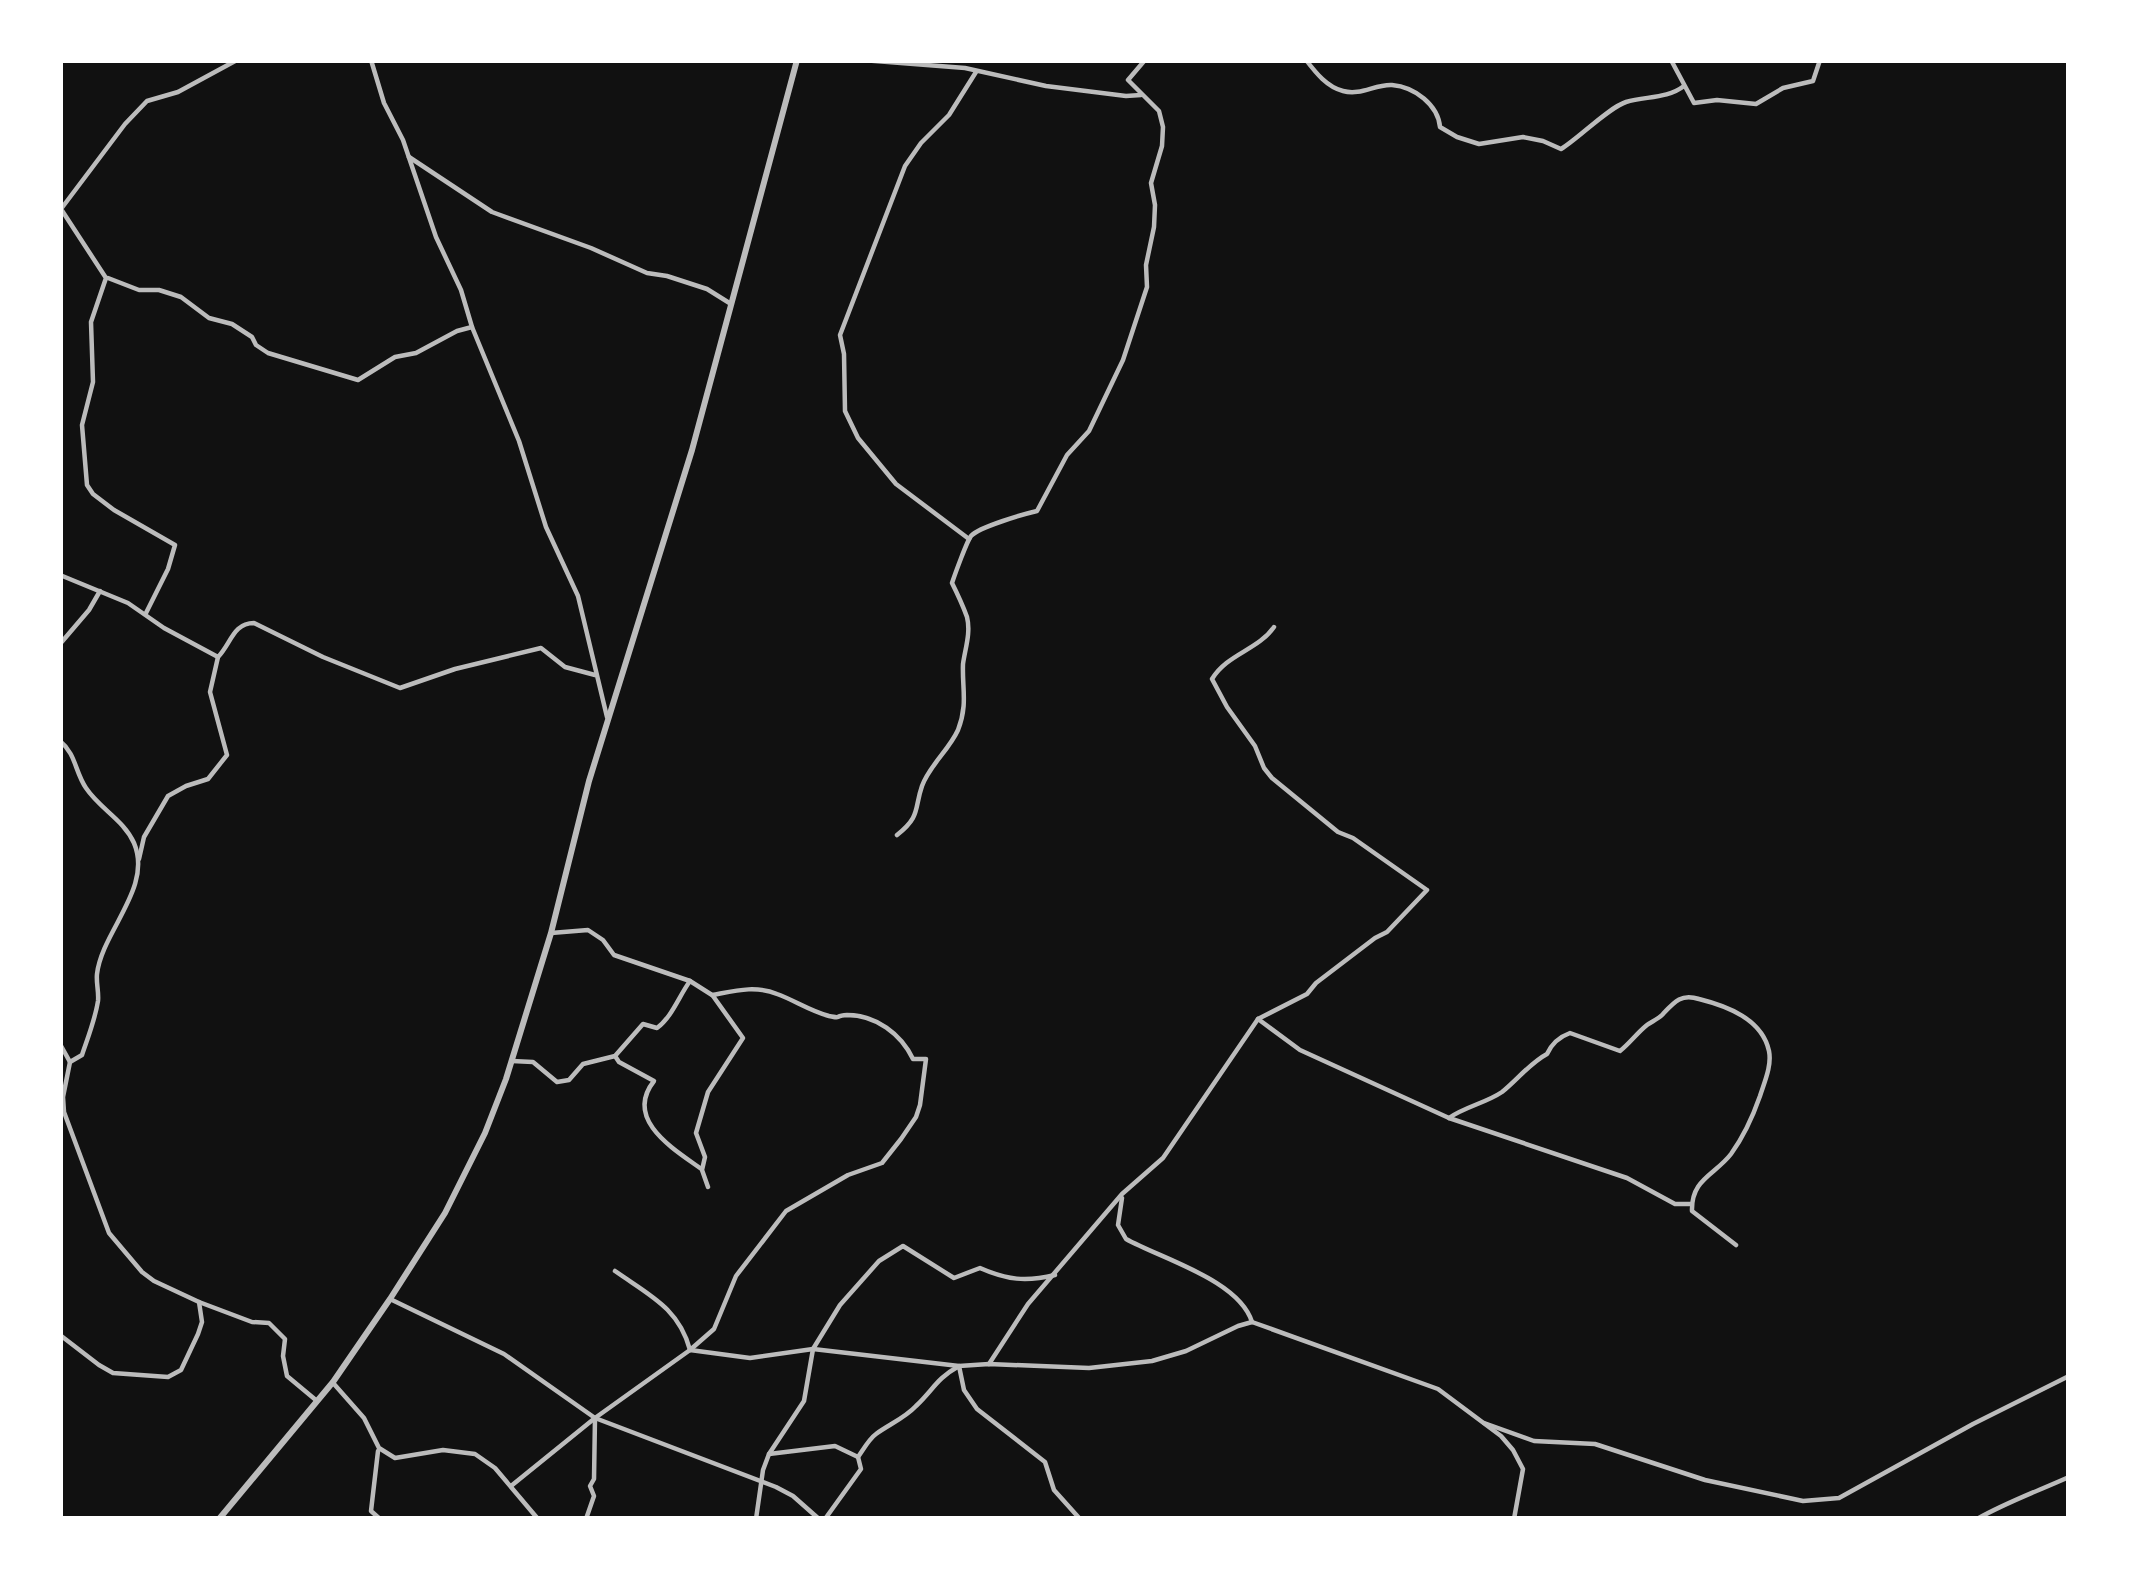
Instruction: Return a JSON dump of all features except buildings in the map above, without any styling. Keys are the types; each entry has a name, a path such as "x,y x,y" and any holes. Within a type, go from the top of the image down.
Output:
{"street":[{"path":"237,60 178,92 147,101 61,209 106,278 181,297 209,318 232,323 268,353 358,380 395,357 416,353 472,327"},
{"path":"371,60 519,441 541,516 578,596 608,720"},
{"path":"219,1519 333,1382 445,1213 485,1133 551,933 590,781 692,450 797,60"},
{"path":"862,60 965,68 1046,86 1141,95"},
{"path":"897,835 917,810 922,787 962,718 968,619 952,583 969,539 1011,515 1036,511 1067,455 1090,430 1123,360 1147,287 1155,205 1150,183 1162,146 1162,127 1159,111 1128,80 1145,60"},
{"path":"1306,60 1339,91 1358,93 1390,85 1406,89 1431,104 1440,127 1479,144 1523,137 1561,149 1623,103 1676,93 1684,86"},
{"path":"1671,60 1694,103 1756,104 1783,88 1813,81 1820,60"},
{"path":"969,539 896,484 858,438 845,411 840,335 904,166 949,115 976,72"},
{"path":"409,157 492,212 647,273 706,289 731,304"},
{"path":"106,278 91,322 94,382 82,424 87,485 114,510 175,545 146,613"},
{"path":"60,574 146,613 218,657"},
{"path":"60,644 100,591"},
{"path":"70,1062 82,1055 99,998 97,973 129,900 144,837 168,796 208,779 227,754 210,692 218,657 236,628 254,623 394,687 406,688 455,668 541,648 566,667 596,675"},
{"path":"989,1364 1028,1304 1122,1194 1163,1158 1258,1019 1307,994 1316,982 1387,932 1427,890 1338,832 1272,778 1227,707 1212,679 1219,667 1265,640 1274,627"},
{"path":"60,741 74,757 88,791 122,822 135,844 138,861"},
{"path":"551,933 588,930 614,956 712,994 743,1038 708,1092 696,1133 708,1187"},
{"path":"512,1061 533,1062 557,1082 568,1080 584,1064 615,1056 644,1024 657,1028 666,1022 690,982"},
{"path":"511,1486 714,1329 736,1276 785,1211 848,1175 882,1163 916,1118 926,1059 913,1059 885,1024 851,1015 834,1018 775,993 747,988 712,994"},
{"path":"1449,1118 1503,1091 1562,1036 1570,1033 1620,1051 1661,1016 1670,1002 1689,995 1720,1003 1753,1023 1769,1052 1744,1136 1729,1158 1694,1191 1691,1204 1704,1223 1736,1245"},
{"path":"1258,1019 1300,1050 1449,1118 1627,1178 1676,1204 1691,1204"},
{"path":"60,1044 70,1062 64,1112 109,1233 154,1281 252,1322 269,1323 285,1339 287,1376 317,1401"},
{"path":"615,1056 654,1082 644,1094 643,1105 658,1138 702,1170"},
{"path":"1122,1194 1118,1225 1126,1239 1214,1282 1248,1311 1252,1322"},
{"path":"756,1519 769,1454 804,1401 813,1349 841,1305 879,1261 903,1246 955,1278 980,1268 1028,1282 1054,1275"},
{"path":"615,1271 669,1310 685,1330 690,1350"},
{"path":"390,1299 504,1354 595,1418 793,1496 824,1519 861,1469 858,1457"},
{"path":"60,1335 113,1373 168,1377 181,1370 198,1334 202,1322 199,1302"},
{"path":"690,1350 750,1358 813,1349 959,1366 1089,1367 1152,1361 1252,1322 1438,1389 1513,1450 1523,1469 1514,1519"},
{"path":"858,1457 878,1432 907,1414 941,1376 959,1366"},
{"path":"959,1366 964,1390 977,1409 1045,1462 1054,1490 1080,1519"},
{"path":"1479,1421 1534,1441 1595,1444 1706,1480 1804,1501 1839,1498 2069,1376"},
{"path":"333,1382 364,1418 379,1448 395,1458 443,1450 475,1454 495,1468 538,1519"},
{"path":"586,1519 594,1496 590,1486 595,1418"},
{"path":"769,1454 835,1446 858,1457"},
{"path":"379,1448 371,1511 380,1519"},
{"path":"1977,1519 2069,1477"}]}
